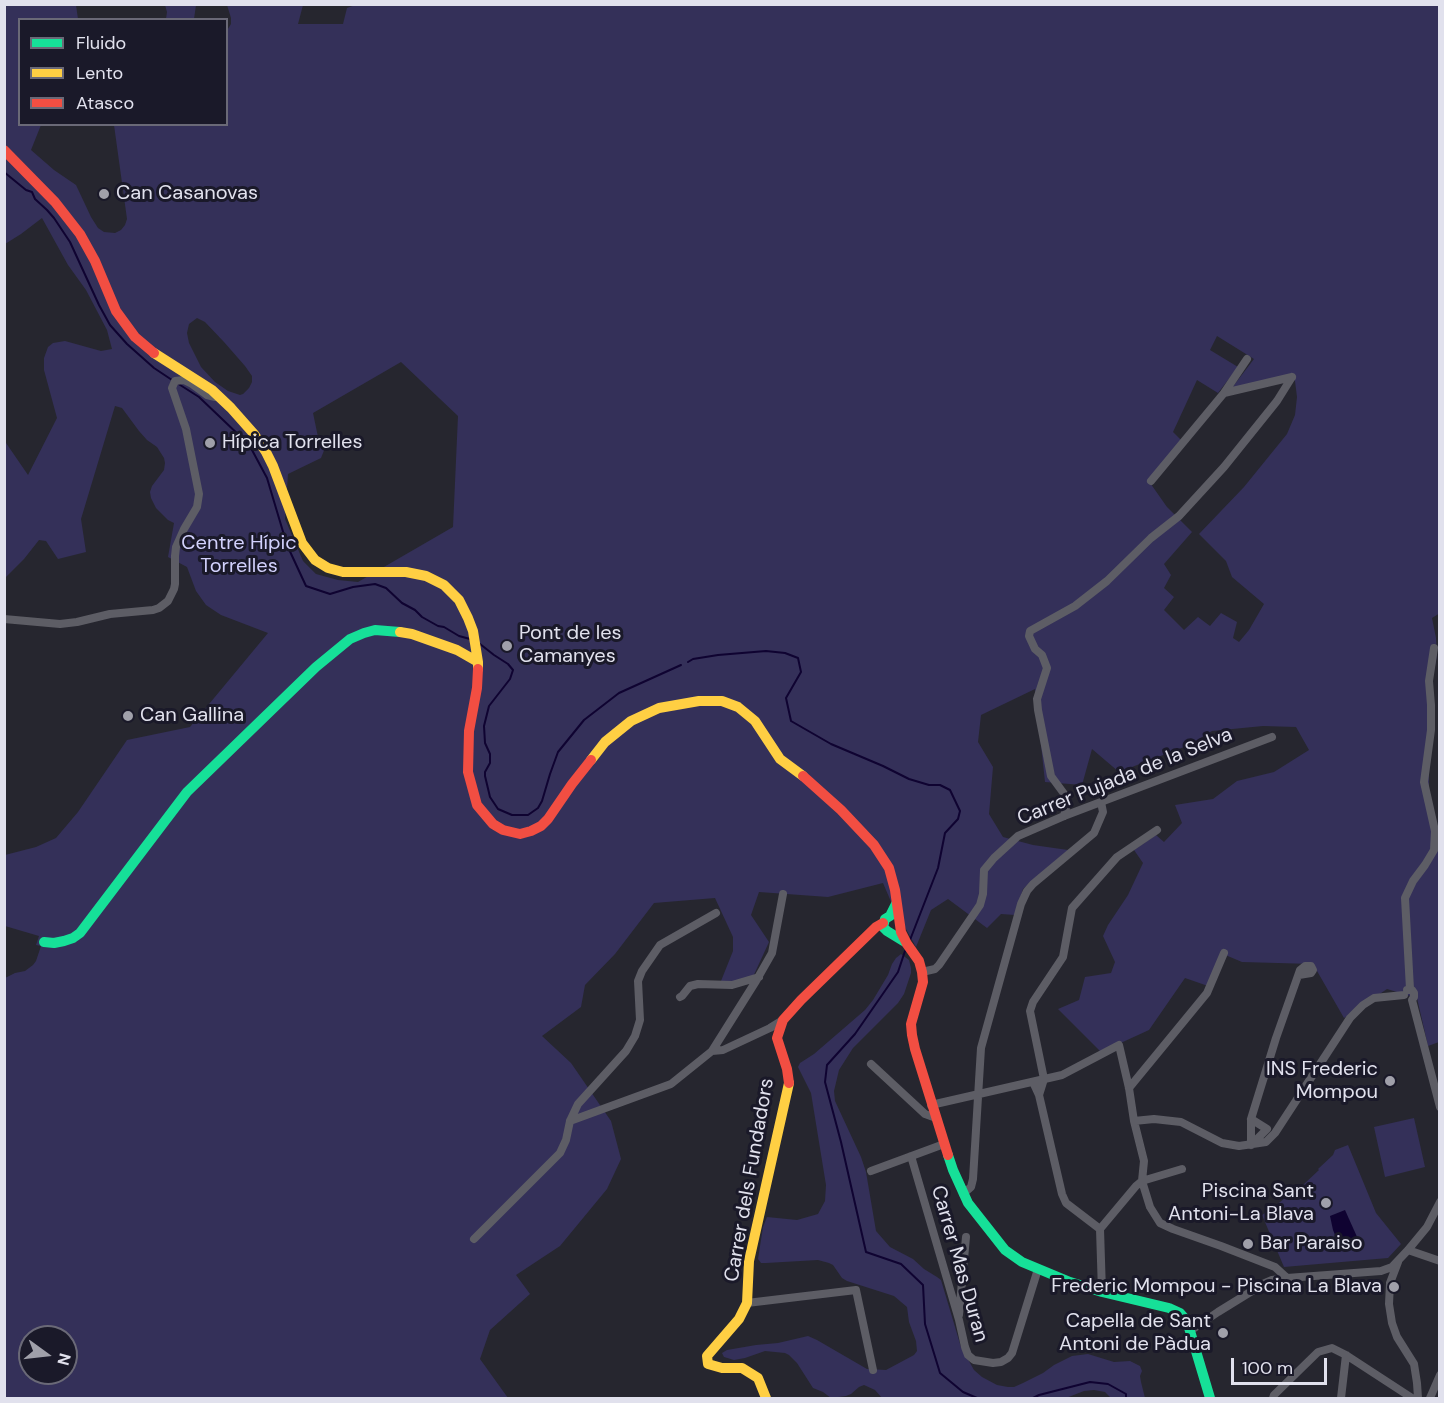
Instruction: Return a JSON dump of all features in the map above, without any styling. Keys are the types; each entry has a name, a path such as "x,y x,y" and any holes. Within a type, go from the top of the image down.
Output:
{"main road":[{"path":"4,150 55,202 80,234 95,261 116,311 135,337 152,352 195,378 220,397 254,434 266,452 281,486 298,535 305,549 315,560 328,568 343,572 406,572 426,576 448,589 459,600 474,635 478,662 477,688 469,730 468,772 477,805 489,820 498,827 520,834 541,826 605,742 631,721 666,706 699,700 722,701 747,714 761,729 780,759 818,788 874,845 890,868 896,903 893,923"},
{"path":"44,942 64,941 81,933 187,792 316,667 350,639 375,630 412,634 457,650 478,662"},
{"path":"893,923 919,961 922,972 923,982 911,1024 912,1035 944,1143 958,1185 968,1203 1005,1250 1022,1262 1070,1282 1169,1308 1180,1313 1186,1319 1210,1398"},
{"path":"783,1020 826,974 876,927 893,923"},
{"name":"Carrer dels Fundadors","path":"766,1398 758,1378 742,1368 722,1368 708,1364 708,1356 739,1319 747,1304 749,1261 789,1082 777,1038 783,1020"}],"street":[{"path":"1151,480 1224,393 1247,359"},
{"path":"1064,816 1067,803 1065,795 1051,776 1038,710 1037,699 1047,668 1042,655 1035,649 1029,636 1030,631 1075,606 1107,581 1151,538 1179,516 1224,466 1277,401 1292,377 1224,393"},
{"path":"4,619 60,624 110,614 153,610 164,604 174,590 176,547 197,507 199,494 184,420 172,388 176,382 181,380 207,395 220,397"},
{"path":"1407,992 1405,898 1413,881 1434,850 1435,831 1424,782 1431,730 1429,681 1434,648"},
{"name":"Carrer Pujada de la Selva","path":"922,972 935,969 980,905 984,870 1018,836 1064,816 1272,737"},
{"path":"963,1194 969,1191 973,1179 981,1048 1022,903 1033,884 1094,832 1102,812 1101,802"},
{"path":"1039,1095 1044,1079 1030,1011 1033,1002 1063,957 1072,908 1117,857 1157,830"},
{"path":"570,1121 670,1084 712,1051 772,953 783,894"},
{"path":"474,1239 560,1153 578,1104 626,1051 635,1036 640,1020 638,981 642,971 660,945 716,913"},
{"path":"1129,1089 1207,993 1224,953"},
{"path":"1251,1145 1251,1119 1276,1038 1299,975"},
{"path":"680,997 690,986 698,984 732,985 759,976"},
{"path":"1134,1120 1154,1119 1181,1122 1222,1143 1239,1146 1266,1142 1275,1133 1350,1018 1374,998 1407,992 1414,993 1412,999 1440,1107"},
{"path":"712,1051 731,1047 783,1020"},
{"path":"932,1105 1062,1075 1119,1045 1144,1161 1142,1181 1150,1207 1161,1223 1275,1267 1287,1278"},
{"path":"871,1064 925,1114 936,1118"},
{"path":"1033,1082 1039,1095 1066,1203 1100,1229"},
{"path":"1251,1119 1266,1129 1251,1145"},
{"path":"871,1171 944,1143"},
{"name":"Carrer Mas Duran","path":"911,1156 968,1355 974,1360 1001,1362 1012,1353 1038,1269"},
{"path":"1102,1292 1100,1229 1142,1181 1182,1169"},
{"path":"1190,1332 1272,1280 1381,1271 1392,1267 1427,1227 1440,1202"},
{"path":"959,1320 966,1237"},
{"path":"1408,1250 1440,1261"},
{"path":"1398,1261 1390,1282 1389,1304 1392,1323 1414,1364 1418,1395 1434,1388"},
{"path":"1272,1280 1275,1267"},
{"path":"1381,1271 1390,1282"},
{"path":"747,1304 856,1290 873,1370"},
{"path":"1273,1398 1318,1352 1332,1348 1346,1354 1412,1398"},
{"path":"1341,1398 1346,1354"},
{"path":"1430,1398 1440,1375"}],"green space":[{"name":"Centre Hípic Torrelles","path":"358,4 1439,5 1440,613 1432,618 1437,655 1432,682 1435,716 1429,794 1437,844 1440,849 1439,1042 1428,1046 1417,998 1387,989 1344,1018 1313,964 1242,962 1223,954 1208,986 1185,978 1149,1030 1101,1052 1058,1009 1079,1000 1085,977 1111,973 1115,962 1103,936 1128,895 1143,863 1134,850 1156,835 1164,842 1182,823 1175,805 1213,799 1237,781 1274,772 1309,750 1296,727 1263,726 1212,731 1189,745 1119,772 1092,749 1082,785 1045,782 1035,689 981,715 978,742 993,767 989,814 1003,837 1033,845 1068,850 1023,889 1015,915 1001,914 987,928 948,899 931,910 916,947 883,883 828,897 759,892 751,915 769,942 752,979 719,986 733,951 733,937 715,898 654,903 615,954 585,985 581,1007 542,1036 571,1063 611,1121 621,1159 607,1189 560,1246 516,1275 530,1294 490,1330 480,1359 508,1398 5,1398 5,978 25,971 33,965 41,946 36,945 39,936 5,926 5,855 36,847 56,838 78,812 127,740 190,727 268,633 221,615 206,605 196,591 187,567 168,557 174,523 156,508 150,492 164,470 164,458 122,408 115,406 81,519 86,552 58,559 46,541 39,540 5,578 4,440 28,475 57,418 44,370 44,358 48,347 53,343 65,341 101,351 112,349 107,330 86,290 68,265 42,218 5,244 5,5 76,5 78,18 18,18 18,126 41,126 31,150 76,185 98,228 104,232 115,233 121,230 127,219 114,126 228,126 228,29 231,18 227,5 303,5 298,24 343,24 347,8","holes":["197,318 205,322 252,376 252,382 243,394 228,391 215,382 201,367 189,343 187,333 189,324","1217,336 1254,359 1231,389 1289,375 1295,381 1297,397 1295,415 1287,434 1244,487 1199,534 1226,561 1232,577 1264,604 1239,642 1233,638 1237,622 1221,613 1210,626 1198,617 1184,630 1164,610 1174,597 1164,588 1171,575 1164,564 1192,532 1167,507 1148,480 1181,440 1173,432 1197,380 1218,393 1238,367 1210,350","401,362 458,416 453,527 358,582 316,574 303,561 285,519 288,474 321,458 325,448 318,437 313,413"]},
{"path":"165,5 196,5 194,18 166,18"},
{"path":"901,954 909,960 911,968 904,994 898,1003 853,1048 839,1070 834,1091 835,1101 866,1172 876,1231 890,1247 913,1259 941,1280 961,1347 974,1370 982,1377 997,1385 1014,1387 1072,1356 1088,1354 1114,1362 1130,1361 1140,1366 1145,1398 1111,1398 1105,1392 1094,1390 1066,1398 882,1398 875,1390 864,1385 846,1396 831,1398 813,1388 797,1363 785,1353 765,1351 734,1360 724,1357 722,1353 727,1350 808,1336 867,1369 886,1370 914,1355 917,1351 907,1307 894,1296 847,1281 833,1265 818,1260 761,1263 758,1259 763,1227 767,1217 797,1220 818,1214 825,1201 826,1185 811,1093 798,1067 865,1010 888,975 892,964"},
{"path":"1414,1118 1425,1167 1385,1177 1374,1127"},
{"name":"Piscina Sant Antoni-La Blava","path":"1348,1145 1376,1213 1401,1244 1388,1258 1284,1267 1262,1215 1285,1198 1288,1199 1319,1170 1335,1150"}],"shaded area":[{"path":"1345,1210 1358,1239 1340,1247 1330,1216"}],"waterway":[{"path":"4,172 26,190 32,192 35,199 54,218 70,242 110,325 154,368 172,380"},
{"path":"177,383 199,397 252,450 267,478 287,545 306,586 330,594 353,587 375,584 386,588 422,617 459,636 470,639"},
{"path":"480,644 513,670 510,679 489,706 484,726 485,743 490,754 490,763 485,772 490,797 498,809 512,815 528,815 538,808 558,752 584,720 619,693 681,665"},
{"path":"688,662 718,655 766,651 785,653 798,658 801,672 786,698 791,721 831,744 909,779 929,785 940,785 950,790 960,811 958,819 945,833 938,868 910,940"},
{"path":"905,951 898,972 855,1034 827,1065 825,1082 866,1252 901,1264 923,1285 925,1324 940,1373 963,1392 977,1398"},
{"path":"1033,1398 1090,1382 1108,1384 1126,1394 1126,1398"}],"traffic: fast":[{"path":"44,942 64,941 80,933 187,792 316,667 350,639 364,633 375,630 400,632"},
{"path":"896,904 890,916 885,919 883,927 905,942"},
{"path":"948,1155 968,1203 1005,1250 1022,1262 1070,1282 1169,1308 1180,1313 1187,1321 1210,1398"}],"traffic: slow":[{"path":"154,353 212,390 254,434 273,466 302,543 315,560 328,568 343,572 406,572 426,576 444,585 459,600 468,618 473,631 478,669"},
{"path":"400,632 457,650 478,662"},
{"path":"591,760 605,742 631,721 659,708 699,701 722,701 738,707 755,721 780,759 803,776"},
{"path":"766,1398 758,1378 742,1368 722,1368 708,1364 707,1356 739,1319 747,1303 749,1261 789,1083"}],"traffic: jam":[{"path":"4,150 55,202 80,234 95,261 116,311 135,337 154,353"},
{"path":"478,669 469,731 468,772 477,805 493,824 503,830 520,834 541,826 591,760"},
{"path":"803,776 841,810 874,845 889,868 895,890 901,932 919,961 922,972 923,982 911,1024 912,1035 948,1155"},
{"path":"789,1083 777,1038 783,1020 876,927 883,923"}],"place":[{"name":"Can Casanovas","path":"104,194"},
{"name":"Hípica Torrelles","path":"210,443"},
{"name":"Pont de les Camanyes","path":"507,646"},
{"name":"Can Gallina","path":"128,716"},
{"name":"INS Frederic Mompou","path":"1390,1081"},
{"name":"Piscina Sant Antoni-La Blava","path":"1326,1203"},
{"name":"Bar Paraiso","path":"1248,1244"},
{"name":"Frederic Mompou - Piscina La Blava","path":"1394,1287"},
{"name":"Capella de Sant Antoni de Pàdua","path":"1223,1333"}]}
